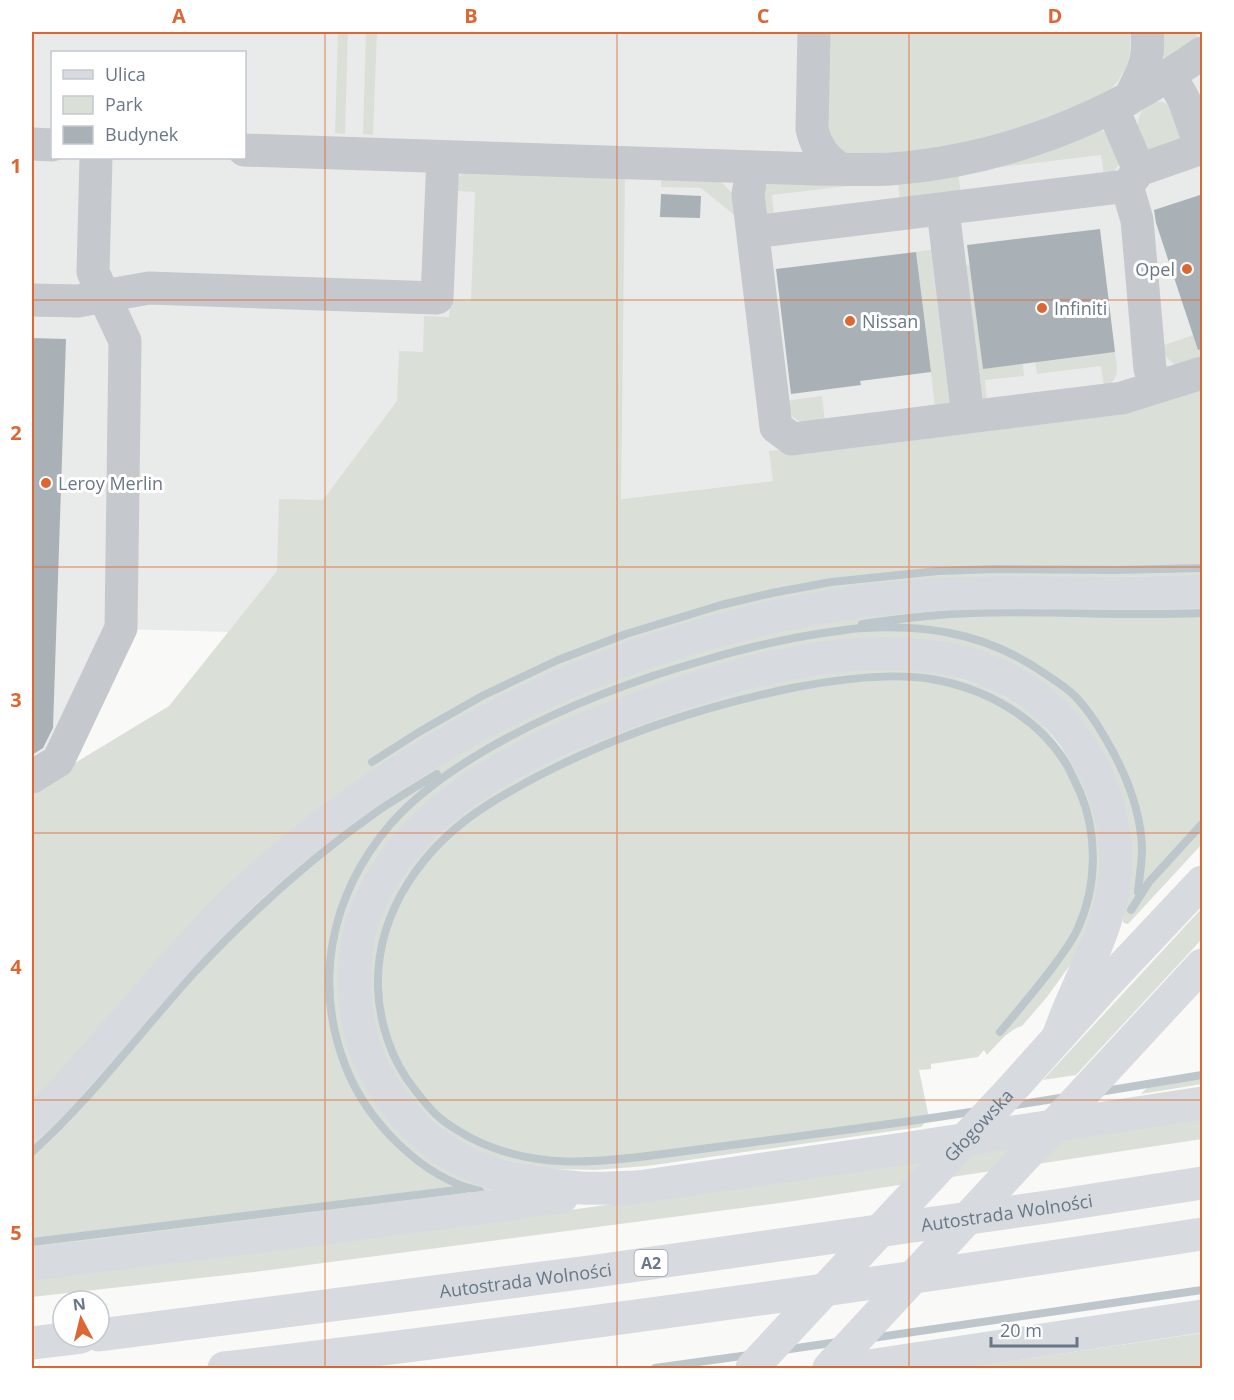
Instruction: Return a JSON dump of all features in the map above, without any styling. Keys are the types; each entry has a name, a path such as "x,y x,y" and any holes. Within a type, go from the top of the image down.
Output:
{"main road":[{"path":"32,1123 84,1068 182,955 275,865 334,817 404,768 455,738 566,682 646,652 720,630 816,608 873,600 959,593 1203,591"},
{"path":"639,1186 584,1188 517,1179 470,1165 442,1148 414,1126 381,1083 366,1051 354,994 355,959 365,913 382,879 402,851 444,808 471,788 547,745 608,719 691,689 747,673 822,658 867,654 909,654 932,656 975,666 1014,683 1046,705 1071,731 1091,762 1106,796 1115,834 1116,865 1113,894 1106,924 1067,1010 1058,1036"},
{"name":"Głogowska","path":"752,1368 1203,882"},
{"path":"829,1368 1203,965"},
{"path":"32,1264 290,1233 639,1186 903,1149 1203,1103"},
{"name":"Autostrada Wolności","path":"111,1333 597,1271 1203,1183"},
{"path":"224,1368 689,1310 1203,1234"},
{"path":"855,1368 1203,1316"},
{"path":"32,1343 51,1341"}],"lane":[{"path":"814,32 812,129 822,153 842,169"},
{"path":"1147,32 1149,50 1143,72 1120,103 1133,178 1150,369 1157,387"},
{"path":"246,150 753,167 891,169 981,155 1047,136 1120,103 1170,75 1203,53"},
{"path":"753,232 943,210 1133,178 1202,148 1184,100 1170,75"},
{"path":"32,144 51,145"},
{"path":"32,300 78,301 149,288 437,298 443,157"},
{"path":"32,777 58,760 121,628 125,341 93,272 96,159"},
{"path":"753,167 748,194 776,427 792,439 1122,398 1203,373"},
{"path":"943,210 968,417"}],"shaded area":[{"path":"32,32 1202,32 1202,415 1134,438 621,499 228,632 121,629 32,777"}],"green space":[{"path":"338,32 348,32 345,134 335,133"},
{"path":"366,32 377,32 373,135 363,134"},
{"path":"826,32 1130,32 1130,50 1124,72 1107,93 1031,127 942,148 852,156 826,140"},
{"path":"1161,32 1194,32 1197,38 1164,58"},
{"path":"1153,101 1169,105 1182,133 1179,141 1150,151 1143,146 1137,128 1144,106"},
{"path":"1098,129 1110,138 1120,161 1110,174 1104,176 1101,155 977,170"},
{"path":"958,172 961,194 900,201 898,180"},
{"path":"463,173 625,176 621,499 773,481 769,451 938,431 916,252 935,249 958,428 1202,383 1202,576 983,578 469,713 74,1058 32,1103 32,789 169,706 277,571 279,499 323,500 397,401 399,351 423,352 424,316 449,317 450,300 471,301 475,192 454,191 458,178"},
{"path":"661,177 719,180 735,196 739,219 701,188 661,187"},
{"path":"775,181 866,184 772,195 774,217 767,216 763,191 768,184"},
{"path":"970,265 983,368 1023,364 1024,376 985,380 987,402 982,401 961,266"},
{"path":"1202,332 1202,359 1176,365 1163,352 1161,346"},
{"path":"1115,352 1117,373 1113,381 1104,387 1101,366 1037,374 1035,362"},
{"path":"822,396 825,421 804,422 795,419 785,401"},
{"path":"1202,602 1202,844 1128,924 1123,921 1130,838 1126,811 1095,740 1067,704 1027,674 982,652 933,640 908,638 845,640 423,807 342,1016 492,1192 32,1252 32,1138 263,889 441,758 649,662 874,611"},
{"path":"868,668 929,670 990,688 1036,716 1078,769 1097,819 1101,864 1095,906 1073,961 1022,1026 1008,1034 987,1055 984,1050 978,1057 931,1064 931,1069 919,1070 929,1118 921,1127 647,1166 596,1170 544,1169 490,1156 451,1136 413,1102 386,1060 375,1029 369,976 375,933 386,903 413,860 466,809 514,779 613,733 695,704 799,677"},
{"path":"1202,908 1202,939 1076,1075 1043,1080"},
{"path":"1202,1072 1202,1084 1141,1094 1155,1079"},
{"path":"1202,1119 1202,1139 787,1202 262,1271 103,1289 51,1289 51,1295 32,1297 32,1277 512,1218"},
{"path":"1202,1333 1202,1368 963,1368"}],"building":[{"path":"661,194 701,196 700,218 660,217"},
{"name":"Opel","path":"1203,194 1203,349 1198,350 1156,223 1154,210"},
{"name":"Infiniti","path":"1100,229 1115,352 983,369 967,245"},
{"name":"Nissan","path":"916,252 931,372 860,381 861,385 791,394 776,269"},
{"name":"Leroy Merlin","path":"32,338 66,339 53,728 43,748 32,755"}],"waterway":[{"path":"372,762 482,696 558,660 626,634 721,605 772,593 831,582 938,571 1202,568"},
{"path":"862,624 972,613 1202,613"},
{"path":"480,1191 437,1174 417,1160 381,1126 354,1086 335,1033 330,1002 333,940 341,910 353,881 369,853 400,814 436,783 489,748 567,709 594,697 677,668 751,647 814,634 856,628 897,627 940,631 989,644 1036,667 1075,696 1087,710 1112,749 1125,777 1139,819 1142,860 1138,892"},
{"path":"977,1111 613,1160 541,1159 494,1148 471,1138 436,1115 407,1079 393,1055 384,1028 378,987 380,959 386,932 395,906 409,882 425,859 444,839 489,804 560,765 597,748 674,719 752,697 808,685 862,678 897,676 931,679 951,683 991,698 1027,720 1056,750 1068,767 1080,792 1090,825 1092,878 1078,928 1069,945 1000,1032"},
{"path":"32,1152 94,1089 191,976 256,910 350,831 437,774"},
{"path":"1131,910 1149,882 1202,824"},
{"path":"1099,1092 1202,1075"},
{"path":"1010,1106 1066,1097"},
{"path":"32,1242 465,1189"},
{"path":"872,1338 1202,1290"},
{"path":"783,1350 838,1342"},
{"path":"655,1368 749,1355"}],"place":[{"name":"Opel","path":"1187,269"},
{"name":"Infiniti","path":"1042,308"},
{"name":"Nissan","path":"850,321"},
{"name":"Leroy Merlin","path":"46,483"}]}
